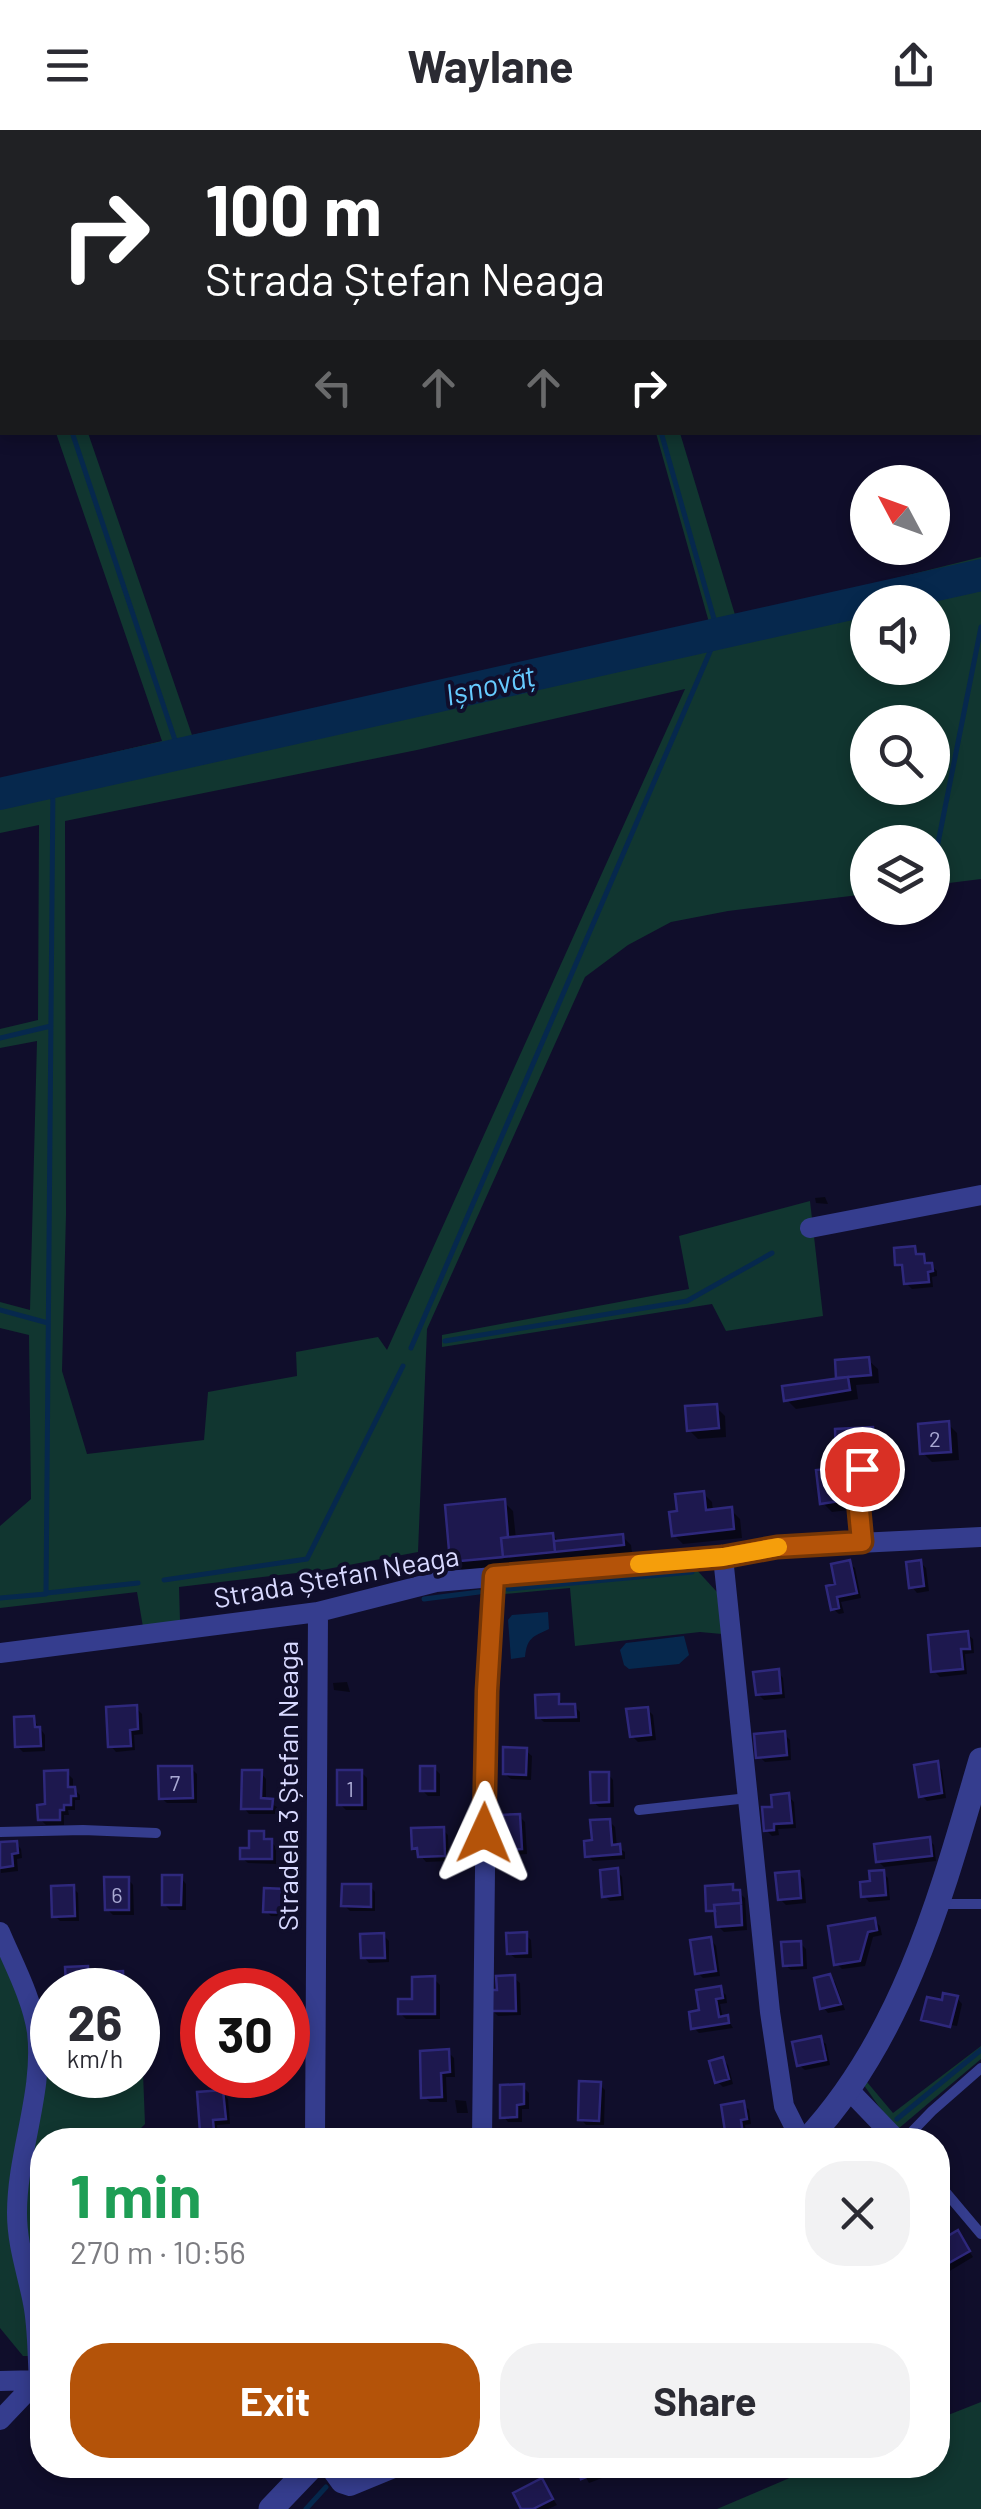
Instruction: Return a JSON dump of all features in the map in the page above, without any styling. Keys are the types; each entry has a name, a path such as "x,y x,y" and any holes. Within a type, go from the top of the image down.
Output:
{"street":[{"path":"810,1228 981,1195"},
{"name":"Strada Ștefan Neaga","path":"0,1653 318,1612 436,1582 723,1557 777,1547 981,1537"},
{"path":"723,1557 770,2012 781,2091 788,2120 794,2128"},
{"path":"482,2128 487,1691 494,1576"},
{"name":"Stradela 3 Ștefan Neaga","path":"315,2128 318,1612"},
{"path":"814,2128 848,2089 888,2021 939,1904 981,1760"},
{"path":"0,1932 37,2034 37,2063 18,2181 17,2214 30,2294"},
{"path":"848,2089 888,2128"},
{"path":"0,2381 30,2380"},
{"path":"0,2420 30,2390"},
{"path":"270,2509 301,2478"},
{"path":"337,2478 350,2486 369,2478"}],"lane":[{"path":"862,1542 858,1472 883,1468"},
{"path":"639,1810 749,1798"},
{"path":"0,1832 156,1833"},
{"path":"939,1904 981,1904"},
{"path":"913,2128 981,2068"},
{"path":"950,2197 981,2234"}],"green space":[{"path":"57,435 89,435 192,735 710,626 657,435 681,435 736,618 850,590 850,685 950,685 950,585 869,585 981,557 981,879 950,883 950,825 850,825 850,896 671,922 628,945 585,977 427,1329 418,1552 322,1570 179,1587 180,1621 143,1627 137,1592 0,1608 0,1526 31,1499 29,1335 0,1328 0,1302 30,1310 37,1041 0,1048 0,1029 38,1020 39,825 0,833 0,779 162,741","holes":["685,689 387,1350 378,1337 296,1352 297,1376 208,1392 204,1440 87,1454 62,1371 66,1214 65,821 417,750"]},
{"path":"810,1201 823,1316 726,1331 712,1304 442,1347 442,1335 689,1289 679,1236"},
{"path":"694,1567 717,1592 722,1634 700,1632 575,1646 570,1588 504,1594 499,1601 503,1584"},
{"path":"0,1948 22,2003 30,2041 15,2159 30,2312 29,2356 23,2356 0,2328"},
{"path":"914,1993 867,2082 893,2113 981,2046 981,2059 899,2128 887,2118 861,2081"},
{"path":"38,2098 144,2098 145,2124 141,2128 34,2128"},
{"path":"30,2157 30,2257 23,2207"},
{"path":"981,2402 981,2509 717,2509 790,2478 950,2478 950,2414"}],"water":[{"path":"548,1612 549,1629 531,1639 525,1657 511,1659 508,1620 512,1615"},
{"path":"684,1636 689,1655 679,1664 629,1669 624,1665 620,1650 626,1643"}],"building":[{"path":"915,1246 916,1254 924,1254 925,1263 932,1263 933,1271 928,1272 929,1282 904,1284 902,1265 895,1265 894,1248"},
{"path":"869,1357 871,1375 836,1378 835,1360"},
{"path":"848,1377 850,1390 784,1401 782,1386"},
{"path":"717,1404 719,1428 687,1431 685,1406"},
{"path":"949,1421 951,1452 920,1454 918,1424"},
{"path":"873,1427 875,1456 836,1458 835,1429"},
{"path":"836,1468 840,1501 820,1504 816,1470"},
{"path":"704,1491 706,1510 732,1507 734,1529 672,1536 669,1512 677,1511 675,1494"},
{"path":"505,1499 508,1537 501,1538 503,1557 450,1562 445,1505"},
{"path":"553,1533 555,1552 503,1557 501,1538"},
{"path":"623,1534 624,1545 555,1552 554,1541"},
{"path":"850,1560 857,1593 837,1597 839,1608 831,1610 826,1586 835,1584 831,1564"},
{"path":"921,1560 924,1586 909,1588 906,1562"},
{"path":"968,1631 970,1649 961,1649 963,1669 931,1672 928,1635"},
{"path":"779,1669 781,1693 756,1695 753,1672"},
{"path":"559,1694 559,1704 575,1704 576,1717 536,1718 535,1695"},
{"path":"137,1705 138,1729 130,1730 131,1746 108,1747 106,1707"},
{"path":"648,1707 651,1735 630,1737 626,1709"},
{"path":"34,1716 35,1727 40,1727 41,1746 15,1747 14,1717"},
{"path":"785,1731 787,1755 756,1758 754,1734"},
{"path":"503,1747 527,1748 526,1775 503,1774"},
{"path":"938,1761 942,1793 919,1797 914,1765"},
{"path":"158,1766 192,1766 193,1798 159,1799"},
{"path":"420,1766 435,1766 435,1791 420,1791"},
{"path":"68,1770 68,1787 75,1787 76,1796 71,1796 71,1805 60,1810 60,1820 38,1820 37,1805 45,1804 44,1771"},
{"path":"242,1770 262,1770 261,1798 273,1799 272,1809 241,1809"},
{"path":"337,1770 362,1770 362,1805 337,1805"},
{"path":"590,1772 609,1772 609,1802 591,1803"},
{"path":"789,1793 792,1823 774,1824 774,1830 764,1831 762,1807 772,1807 771,1795"},
{"path":"520,1814 522,1849 502,1850 500,1815"},
{"path":"610,1819 612,1845 620,1844 621,1854 585,1857 584,1841 592,1840 590,1820"},
{"path":"444,1827 445,1856 418,1857 417,1848 412,1849 411,1828"},
{"path":"249,1831 264,1831 264,1839 272,1839 272,1859 240,1859 240,1848 249,1848"},
{"path":"930,1837 932,1856 876,1862 874,1844"},
{"path":"17,1841 13,1866 0,1868 0,1842"},
{"path":"618,1868 620,1895 602,1897 600,1870"},
{"path":"884,1870 886,1895 861,1897 860,1882 870,1881 869,1871"},
{"path":"799,1871 801,1898 778,1900 775,1873"},
{"path":"162,1875 182,1875 181,1905 162,1905"},
{"path":"104,1877 129,1877 129,1910 105,1910"},
{"path":"342,1884 371,1884 371,1907 341,1906"},
{"path":"733,1884 733,1890 740,1890 741,1903 714,1905 715,1911 706,1911 705,1886"},
{"path":"74,1885 75,1916 52,1917 51,1886"},
{"path":"264,1888 286,1889 286,1898 293,1899 292,1913 263,1912"},
{"path":"741,1903 742,1925 716,1927 714,1905"},
{"path":"875,1918 877,1930 868,1932 860,1961 834,1965 828,1926"},
{"path":"527,1932 527,1953 507,1954 506,1933"},
{"path":"384,1933 385,1958 361,1958 360,1934"},
{"path":"711,1937 716,1971 695,1974 690,1940"},
{"path":"801,1941 802,1965 783,1966 781,1942"},
{"path":"830,1974 841,2004 820,2009 814,1978"},
{"path":"515,1975 516,2011 490,2011 489,1990 497,1990 496,1976"},
{"path":"435,1976 435,2014 398,2014 398,1999 412,1999 412,1977"},
{"path":"721,1986 723,1998 716,1999 719,2017 728,2015 729,2023 691,2029 689,2012 699,2010 696,1990"},
{"path":"943,1993 958,1996 950,2027 921,2020 927,1997 942,2000"},
{"path":"821,2036 826,2060 797,2066 792,2042"},
{"path":"449,2049 450,2072 441,2073 442,2097 421,2098 420,2051"},
{"path":"723,2057 729,2079 715,2083 709,2061"},
{"path":"579,2081 601,2082 599,2121 578,2120"},
{"path":"524,2084 524,2104 517,2105 517,2117 500,2118 500,2085"},
{"path":"197,2098 224,2098 226,2119 213,2120 214,2128 200,2128"},
{"path":"744,2101 747,2119 741,2120 742,2128 724,2128 721,2105"},
{"path":"958,2230 970,2251 950,2262 950,2235"},
{"path":"542,2478 553,2499 533,2509 521,2509 513,2493"}],"waterway":[{"path":"73,435 179,752"},
{"path":"411,1348 718,633 662,435"},
{"name":"Ișnovăț","path":"0,794 981,575"},
{"path":"942,825 981,627"},
{"path":"0,1598 46,1594 53,782"},
{"path":"0,1038 51,1026"},
{"path":"445,1341 687,1301 772,1253"},
{"path":"0,1310 48,1323"},
{"path":"164,1580 307,1559 403,1366"},
{"path":"508,1589 692,1572"},
{"path":"47,1593 138,1583"},
{"path":"424,1599 479,1592"},
{"path":"897,2119 981,2050"},
{"path":"306,2509 326,2487"}],"slow traffic":[{"path":"639,1564 723,1557 778,1547"}],"route":[{"path":"484,1833 494,1576 862,1542 856,1478 862,1469"}]}
